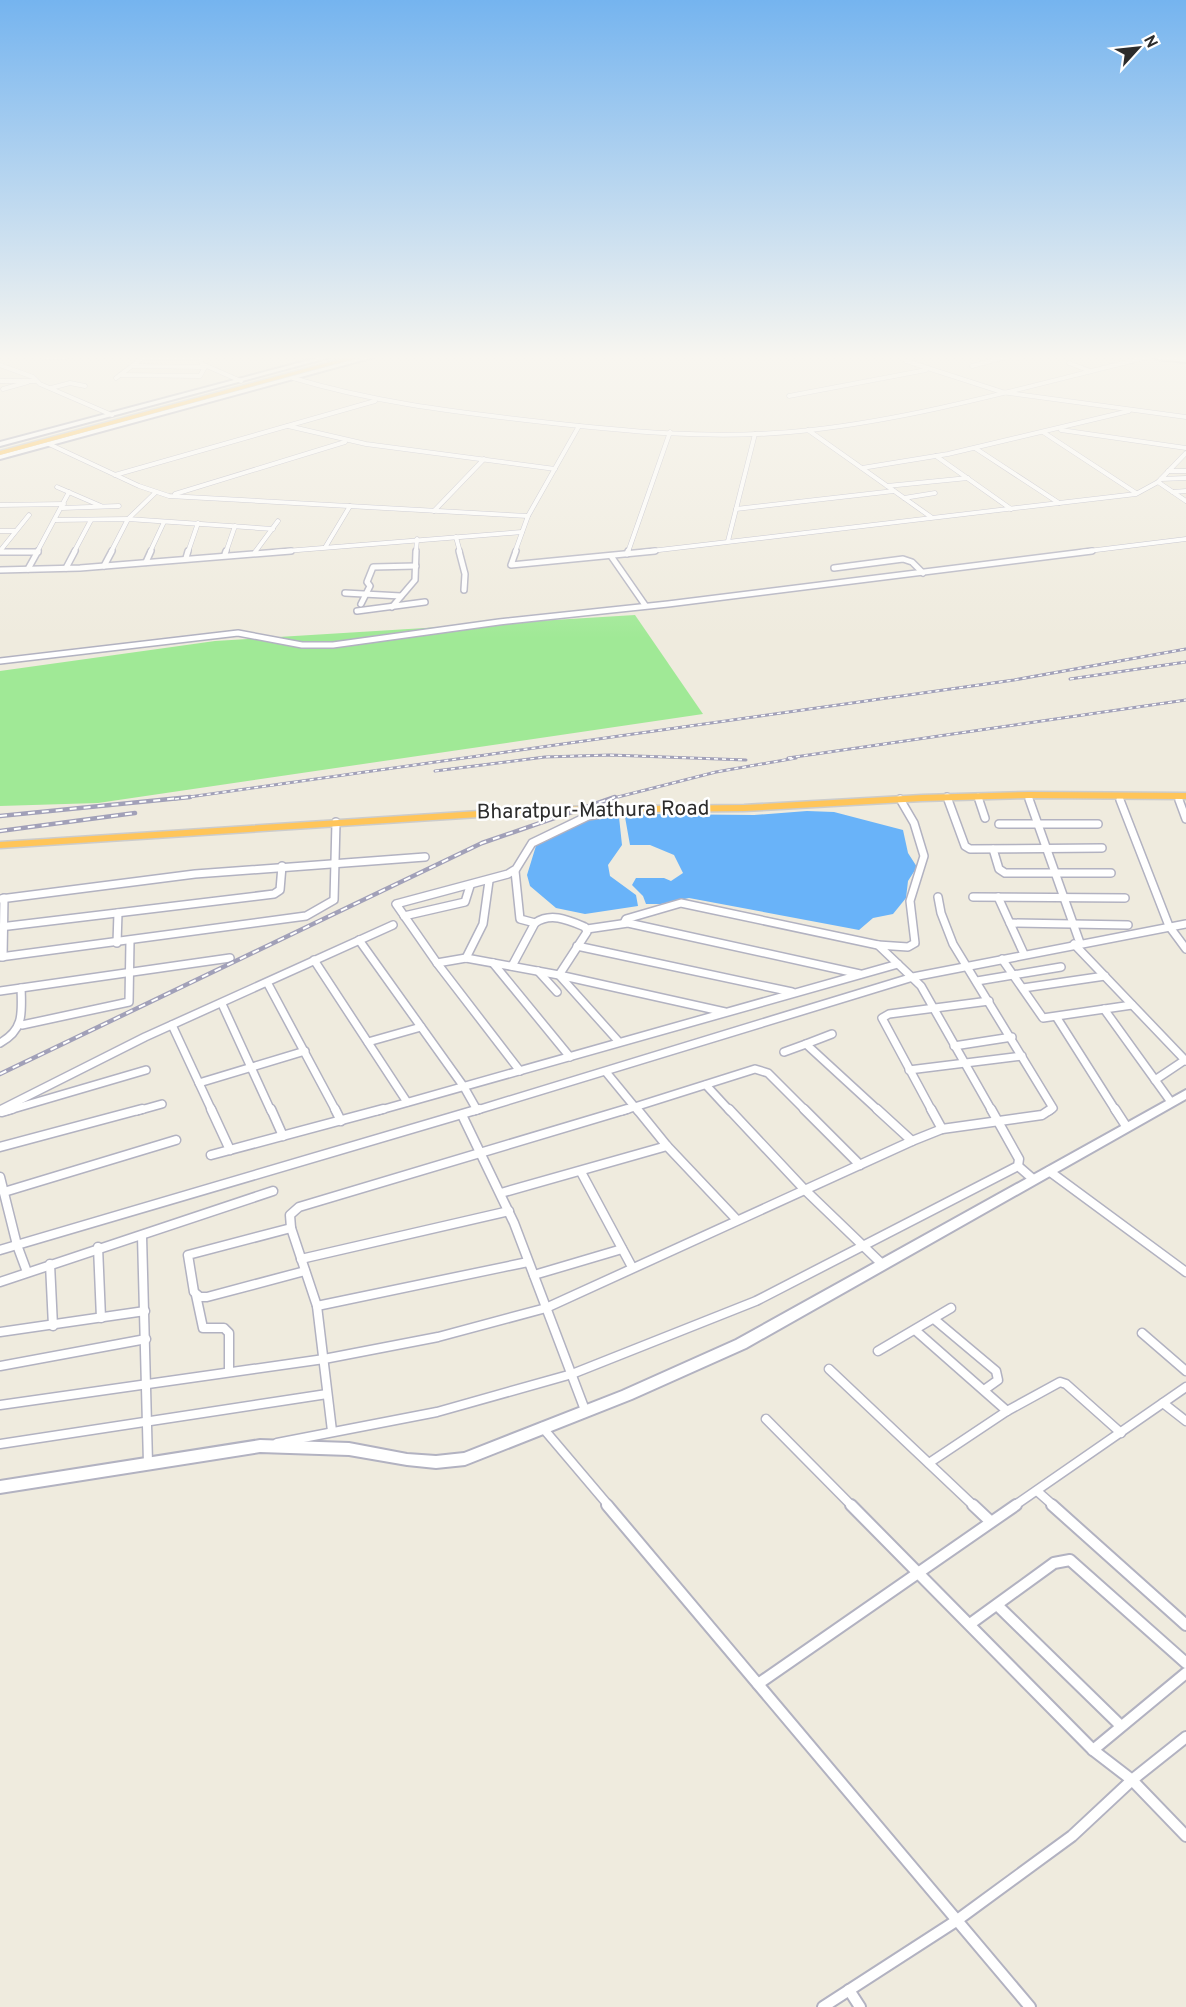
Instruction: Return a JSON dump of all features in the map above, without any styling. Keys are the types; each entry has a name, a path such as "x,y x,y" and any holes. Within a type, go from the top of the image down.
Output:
{"highway":[{"path":"0,455 16,451"},
{"name":"Bharatpur-Mathura Road","path":"0,845 529,810 744,808 947,797 1184,799"},
{"name":"Bharatpur-Mathura Road","path":"1023,798 1184,799"}],"street":[{"path":"0,455 19,451"},
{"path":"63,451 155,493 170,496 528,516"},
{"path":"115,476 201,451"},
{"path":"170,496 316,451"},
{"path":"421,451 555,469"},
{"path":"565,451 528,516 511,565 611,556 1136,494 1160,480 1186,453"},
{"path":"627,554 663,451"},
{"path":"728,541 751,451"},
{"path":"837,451 931,517"},
{"path":"862,468 962,451"},
{"path":"979,451 1059,503"},
{"path":"1071,451 1136,494"},
{"path":"936,456 1011,509"},
{"path":"434,511 484,459"},
{"path":"1176,462 1186,462"},
{"path":"1168,471 1186,471"},
{"path":"887,486 923,485 968,478"},
{"path":"1160,480 1186,478"},
{"path":"1160,480 1186,501"},
{"path":"57,487 104,507"},
{"path":"736,509 894,491"},
{"path":"1173,492 1186,491"},
{"path":"28,569 69,492"},
{"path":"104,566 128,519 155,493"},
{"path":"904,498 934,493"},
{"path":"0,505 119,506"},
{"path":"326,546 350,506"},
{"path":"0,552 29,515"},
{"path":"55,520 128,519 273,529"},
{"path":"66,568 91,520"},
{"path":"255,552 278,521"},
{"path":"146,562 164,522"},
{"path":"186,558 198,523"},
{"path":"225,554 235,526"},
{"path":"0,531 15,531"},
{"path":"0,570 104,566 225,554 522,532"},
{"path":"456,537 465,574 464,590"},
{"path":"392,607 413,584 417,539"},
{"path":"0,661 238,633 302,645 326,645 1186,539"},
{"path":"0,552 38,552"},
{"path":"611,556 645,605"},
{"path":"834,568 903,559 912,562 923,573"},
{"path":"361,604 370,586 367,582 373,567 416,566"},
{"path":"345,592 401,596"},
{"path":"357,611 425,602"},
{"path":"947,797 965,846 970,849 1102,848"},
{"path":"978,797 985,818"},
{"path":"1023,798 1037,824 1073,924 1077,943 1105,976 1185,1060 1155,1080"},
{"path":"624,923 626,919 644,912 681,903 878,945 908,947 915,944 910,901 924,856 914,824 900,799"},
{"path":"1184,799 1186,819"},
{"path":"1120,800 1169,926 1186,949"},
{"path":"535,923 520,919 515,871 532,843 588,816 637,809"},
{"path":"336,822 334,862 333,903 306,916 1,957 2,898 282,866 334,862 425,857"},
{"path":"999,824 1098,824"},
{"path":"993,849 1000,871 1111,873"},
{"path":"2,927 274,894 280,890 282,866"},
{"path":"515,871 489,881 396,905 436,963 520,1071"},
{"path":"466,958 483,924 489,881"},
{"path":"404,916 465,902 470,886"},
{"path":"0,1405 324,1359 438,1337 546,1308 932,1131 1042,1115 1053,1108 968,966 954,949 938,897"},
{"path":"973,897 1125,898"},
{"path":"998,897 1024,954"},
{"path":"117,943 118,913"},
{"path":"512,966 535,923 550,915 587,929 624,923 861,975"},
{"path":"1010,923 1128,925"},
{"path":"0,1250 606,1072 913,977 1077,943 1186,924"},
{"path":"0,1111 172,1025 268,984 314,960 393,925"},
{"path":"559,975 587,929"},
{"path":"359,940 464,1087 477,1110"},
{"path":"22,1024 129,1002 131,1000 128,973 130,941"},
{"path":"878,945 913,977 935,1010 1019,1159 1018,1166"},
{"path":"577,946 794,993"},
{"path":"0,991 230,958"},
{"path":"436,963 466,958 559,975 727,1013"},
{"path":"1002,959 1040,1016 1057,1018 1132,1005"},
{"path":"314,960 407,1102"},
{"path":"493,963 570,1057"},
{"path":"211,1155 464,1087 898,964"},
{"path":"977,981 1061,968"},
{"path":"538,971 557,992"},
{"path":"559,975 619,1042"},
{"path":"1023,988 1105,976"},
{"path":"268,984 341,1121"},
{"path":"0,1044 15,1036 22,1024 21,988"},
{"path":"942,1129 882,1017 889,1014 935,1010 989,1001"},
{"path":"222,1004 283,1136"},
{"path":"1104,1009 1171,1102"},
{"path":"1057,1018 1126,1126"},
{"path":"172,1025 230,1150"},
{"path":"368,1042 421,1028"},
{"path":"784,1052 832,1034"},
{"path":"954,1047 1012,1037"},
{"path":"806,1044 912,1141"},
{"path":"198,1083 305,1051"},
{"path":"909,1070 1022,1056"},
{"path":"332,1431 317,1306 291,1228 290,1215 299,1207 484,1154 755,1069 765,1071 860,1165"},
{"path":"0,1111 146,1070"},
{"path":"606,1072 667,1146 737,1220"},
{"path":"706,1085 804,1189 882,1264"},
{"path":"260,1446 286,1449 346,1449 444,1464 465,1459 627,1395 741,1344 1186,1094"},
{"path":"0,1147 162,1104"},
{"path":"462,1115 484,1154 501,1193 585,1410"},
{"path":"4,1192 176,1140"},
{"path":"501,1193 667,1146"},
{"path":"1018,1166 1033,1179"},
{"path":"0,1487 260,1446 437,1412 572,1374 756,1301 1018,1166"},
{"path":"1049,1171 1186,1272"},
{"path":"580,1172 632,1268"},
{"path":"0,1176 17,1245 27,1272"},
{"path":"0,1282 98,1247 142,1236 273,1191"},
{"path":"301,1259 508,1210"},
{"path":"229,1371 229,1334 224,1328 203,1328 188,1255 291,1228"},
{"path":"142,1236 148,1463"},
{"path":"98,1247 100,1318"},
{"path":"534,1275 622,1248"},
{"path":"317,1306 528,1262"},
{"path":"50,1264 53,1326"},
{"path":"196,1295 207,1297 305,1271"},
{"path":"878,1351 951,1308"},
{"path":"0,1332 145,1311"},
{"path":"934,1319 996,1371 998,1380 984,1390"},
{"path":"915,1330 1007,1411"},
{"path":"1142,1333 1186,1371"},
{"path":"0,1366 146,1339"},
{"path":"829,1369 990,1521"},
{"path":"929,1463 1007,1411 1053,1384 1063,1382 1121,1433"},
{"path":"758,1684 1186,1387"},
{"path":"0,1444 327,1394"},
{"path":"1163,1403 1186,1421"},
{"path":"766,1419 1093,1750 1132,1780 1186,1836"},
{"path":"542,1427 1030,2007"},
{"path":"1037,1491 1186,1625"},
{"path":"970,1624 1054,1563 1070,1560 1186,1663"},
{"path":"997,1605 1120,1725"},
{"path":"1093,1750 1120,1725 1186,1673"},
{"path":"823,2007 956,1921 1072,1836 1132,1780 1186,1737"},
{"path":"849,1990 860,2007"}],"green space":[{"path":"635,615 703,714 98,803 0,806 0,671 215,641"}],"water":[{"path":"807,811 834,812 903,830 908,853 917,867 908,881 906,898 893,914 873,918 859,930 689,898 661,904 646,904 643,896 632,885 636,878 664,878 671,881 683,873 674,855 650,845 630,845 625,817 645,814 754,815"},
{"path":"619,817 622,845 608,865 610,876 636,895 638,906 585,914 556,908 530,886 527,875 539,836 570,821"}],"railway":[{"path":"187,797 1014,680 1186,649"},
{"path":"1070,679 1186,662"},
{"path":"788,758 1186,700"},
{"path":"435,771 545,757 610,755 746,760"},
{"path":"610,799 716,772 796,758"},
{"path":"0,816 187,797"},
{"path":"175,799 187,797"},
{"path":"0,1074 482,843 615,797"},
{"path":"0,831 135,813"}]}
